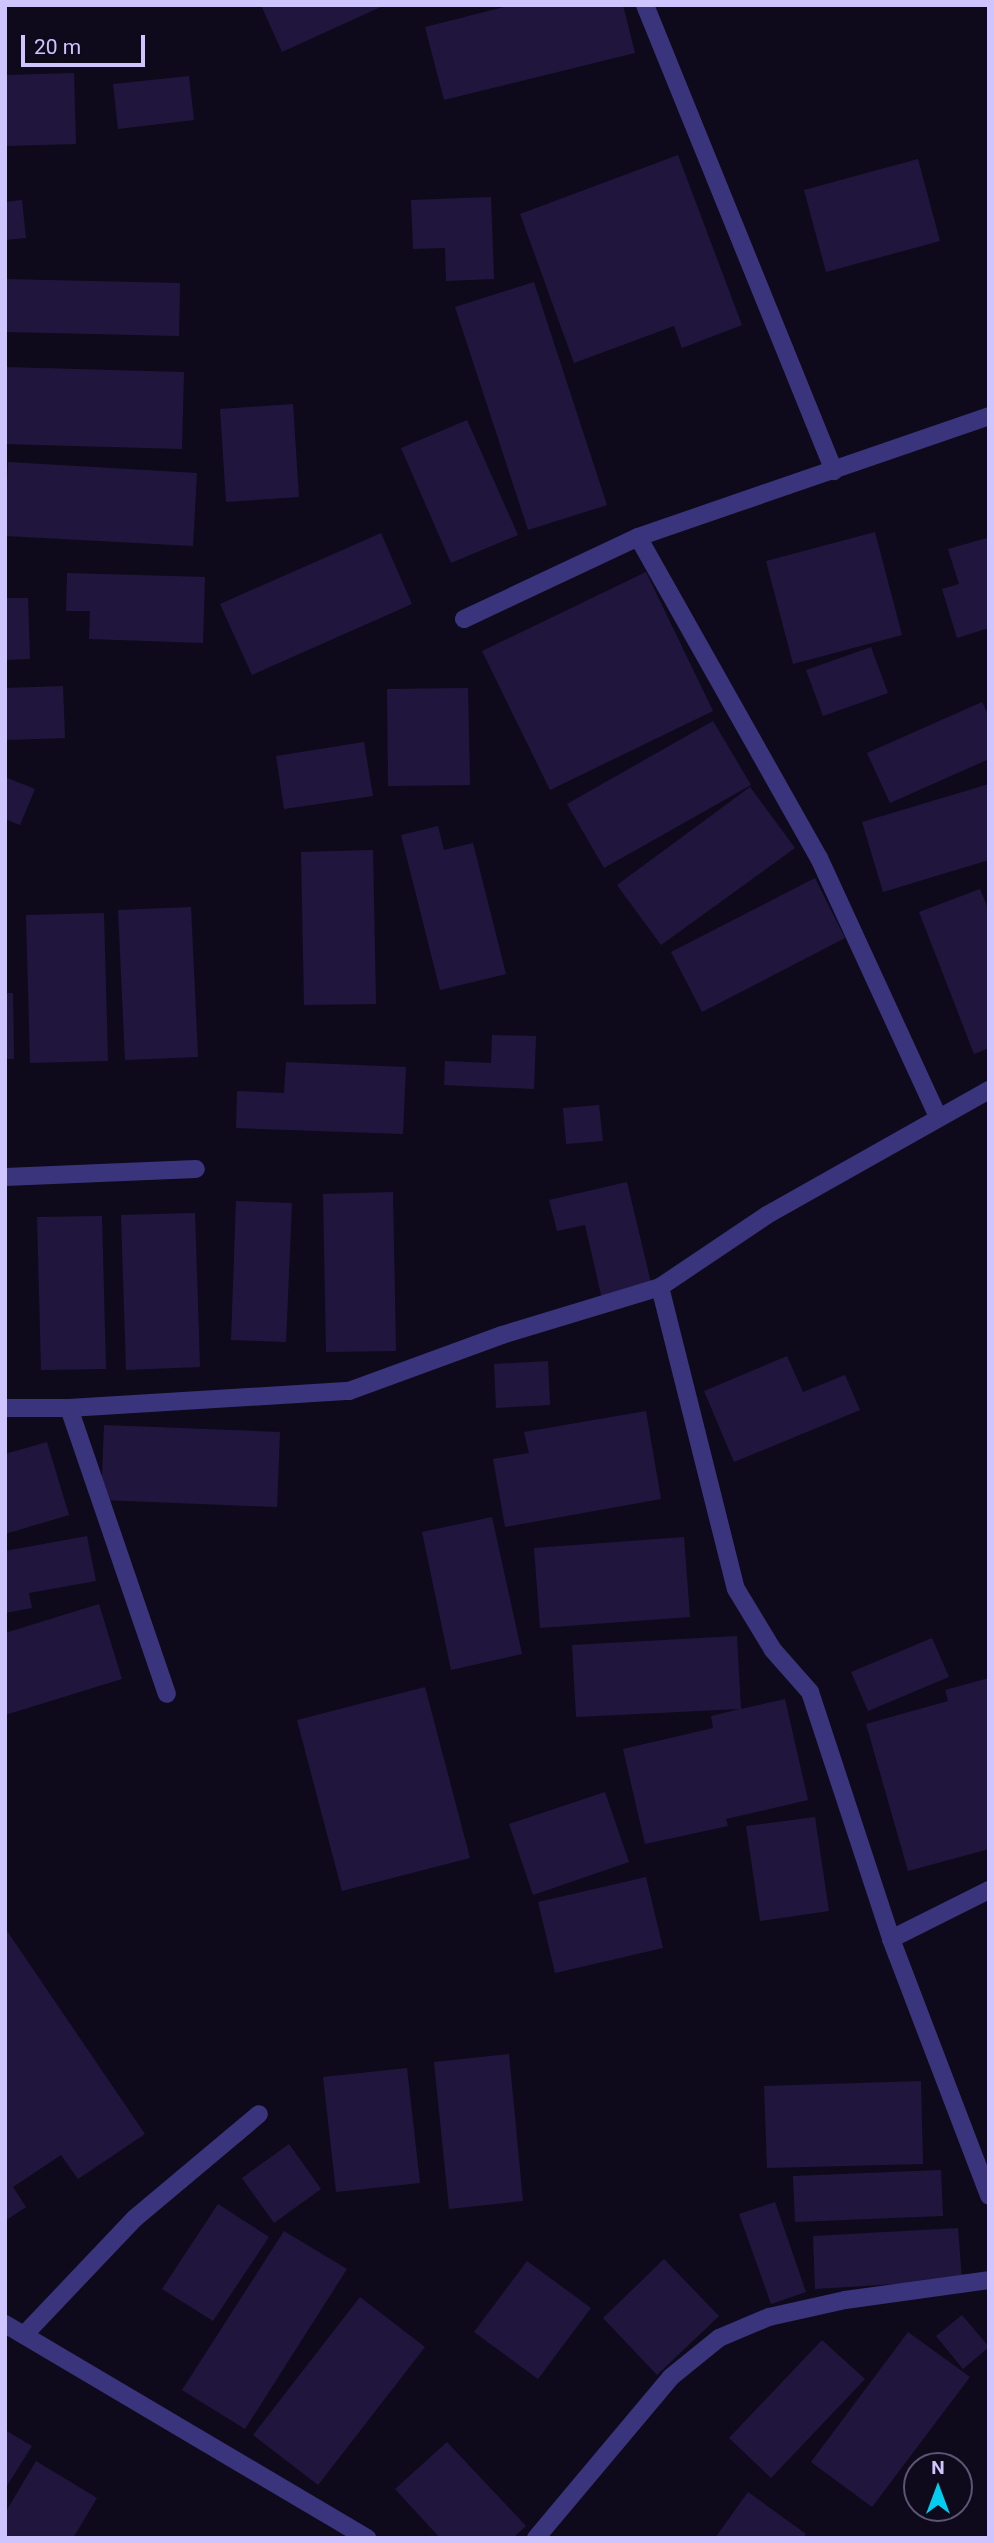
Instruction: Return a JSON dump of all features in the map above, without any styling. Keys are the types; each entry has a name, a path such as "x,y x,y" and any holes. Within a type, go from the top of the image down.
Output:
{"street":[{"path":"645,5 834,471"},
{"path":"464,620 638,537 989,416"},
{"path":"638,537 819,858 938,1117"},
{"path":"5,1408 69,1408 349,1391 502,1335 660,1287 767,1215 989,1090"},
{"path":"5,1177 196,1168"},
{"path":"660,1287 736,1589 773,1650 810,1692 891,1939 989,2196"},
{"path":"69,1408 167,1694"},
{"path":"891,1939 989,1890"},
{"path":"24,2335 134,2219 259,2114"},
{"path":"536,2538 671,2377 719,2338 769,2317 845,2300 989,2280"},
{"path":"5,2323 367,2538"}],"building":[{"path":"261,5 385,5 282,52"},
{"path":"512,5 623,5 635,53 444,100 425,27"},
{"path":"74,73 76,144 5,146 5,75"},
{"path":"189,76 194,120 118,129 113,84"},
{"path":"678,155 742,325 682,348 674,326 574,363 520,214"},
{"path":"918,159 940,241 826,272 804,190"},
{"path":"491,197 494,279 446,281 445,248 413,249 411,200"},
{"path":"22,200 26,238 5,240 5,202"},
{"path":"5,279 180,283 179,336 5,332"},
{"path":"534,282 607,505 528,530 455,307"},
{"path":"5,367 184,372 182,449 5,444"},
{"path":"293,404 299,497 226,502 220,409"},
{"path":"467,420 518,535 451,563 401,448"},
{"path":"8,462 197,473 193,546 5,536"},
{"path":"875,532 902,635 793,664 766,561"},
{"path":"381,533 412,604 252,675 220,604"},
{"path":"987,538 989,628 957,638 942,589 959,584 948,549"},
{"path":"646,572 713,711 550,790 482,651"},
{"path":"67,573 205,577 203,643 89,639 90,611 66,611"},
{"path":"5,598 28,598 30,659 5,660"},
{"path":"871,647 888,693 823,716 806,670"},
{"path":"63,686 65,738 5,740 5,688"},
{"path":"468,688 470,785 388,786 387,689"},
{"path":"982,702 989,716 989,759 890,803 867,753"},
{"path":"713,721 751,785 604,868 567,804"},
{"path":"364,742 373,796 284,809 276,756"},
{"path":"5,777 35,789 20,825 5,819"},
{"path":"989,784 989,860 883,892 862,822"},
{"path":"750,787 795,848 661,945 617,885"},
{"path":"438,826 444,850 473,843 506,974 440,990 401,835"},
{"path":"373,850 376,1004 304,1005 301,852"},
{"path":"815,878 845,938 702,1012 671,952"},
{"path":"980,889 989,911 989,1048 974,1054 919,912"},
{"path":"191,907 198,1057 125,1060 118,910"},
{"path":"104,913 108,1061 30,1063 26,915"},
{"path":"5,993 13,993 14,1059 5,1059"},
{"path":"492,1035 536,1036 534,1089 444,1085 445,1061 491,1063"},
{"path":"286,1062 406,1067 403,1134 236,1128 237,1091 284,1093"},
{"path":"599,1105 603,1141 566,1144 563,1108"},
{"path":"627,1182 652,1287 602,1299 585,1225 557,1231 549,1200"},
{"path":"393,1192 396,1351 326,1352 323,1194"},
{"path":"236,1201 292,1203 286,1342 231,1340"},
{"path":"195,1213 200,1367 126,1370 121,1215"},
{"path":"102,1216 106,1369 41,1370 37,1217"},
{"path":"787,1356 803,1392 845,1375 860,1410 734,1462 704,1391"},
{"path":"548,1361 550,1405 496,1408 494,1364"},
{"path":"646,1411 661,1499 505,1527 493,1459 529,1453 524,1432"},
{"path":"104,1425 280,1432 277,1507 101,1500"},
{"path":"47,1442 69,1515 5,1534 5,1454"},
{"path":"492,1517 522,1654 451,1670 422,1532"},
{"path":"87,1536 96,1581 29,1593 32,1608 5,1613 5,1551"},
{"path":"684,1537 690,1617 540,1628 534,1548"},
{"path":"99,1604 122,1679 5,1715 5,1633"},
{"path":"737,1636 741,1709 785,1699 808,1800 726,1819 728,1826 645,1844 623,1749 713,1728 711,1716 740,1709 576,1717 572,1645"},
{"path":"932,1638 949,1677 868,1711 851,1672"},
{"path":"989,1678 989,1849 908,1871 866,1724 948,1701 945,1690"},
{"path":"425,1687 470,1858 342,1891 297,1720"},
{"path":"605,1792 629,1862 533,1895 509,1824"},
{"path":"815,1817 829,1911 760,1921 746,1826"},
{"path":"646,1877 663,1948 555,1973 538,1902"},
{"path":"5,1928 145,2134 78,2179 61,2155 13,2187 26,2207 5,2221"},
{"path":"509,2054 523,2201 449,2209 434,2062"},
{"path":"407,2068 420,2183 336,2192 323,2077"},
{"path":"921,2081 923,2164 767,2168 764,2086"},
{"path":"289,2144 321,2189 274,2223 242,2178"},
{"path":"941,2170 943,2216 795,2222 793,2176"},
{"path":"775,2202 806,2292 771,2304 739,2214"},
{"path":"218,2204 269,2237 213,2321 162,2289"},
{"path":"958,2228 962,2280 815,2289 813,2236"},
{"path":"284,2231 347,2269 245,2429 182,2390"},
{"path":"664,2259 719,2316 657,2375 603,2318"},
{"path":"527,2261 591,2308 538,2379 474,2332"},
{"path":"360,2297 425,2347 318,2485 253,2435"},
{"path":"962,2315 989,2347 963,2369 936,2336"},
{"path":"908,2332 970,2377 913,2452 903,2452 903,2466 872,2507 811,2462"},
{"path":"822,2340 865,2379 771,2478 729,2438"},
{"path":"5,2430 32,2446 5,2489"},
{"path":"447,2442 526,2526 513,2538 440,2538 395,2489"},
{"path":"36,2461 97,2498 73,2538 5,2538 5,2513"},
{"path":"748,2492 806,2534 803,2538 715,2538"}]}
